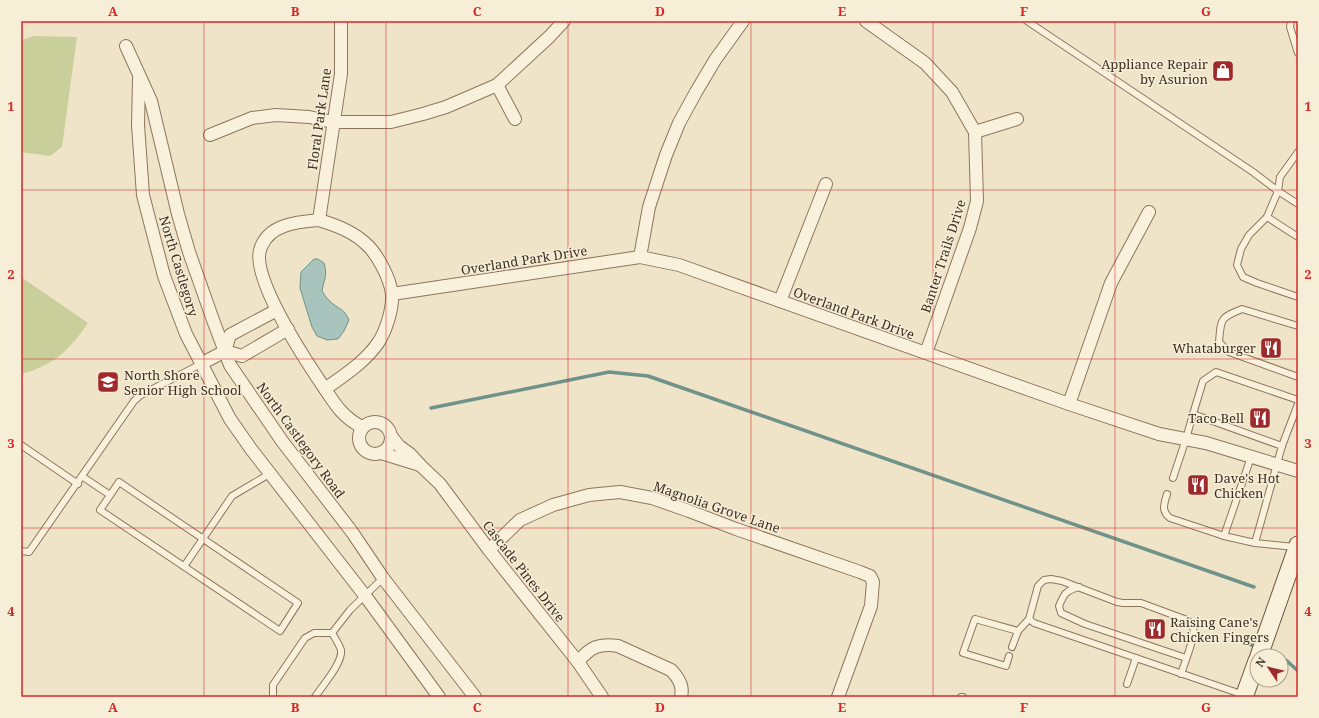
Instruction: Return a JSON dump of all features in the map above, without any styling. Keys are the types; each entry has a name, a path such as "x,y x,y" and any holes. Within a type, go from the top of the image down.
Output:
{"main road":[{"path":"1262,648 1298,547"},
{"path":"1244,696 1249,684"}],"street":[{"name":"Floral Park Lane","path":"319,220 341,74 341,21"},
{"path":"210,135 252,118 276,115 309,117 333,122 391,122 446,107 497,86 564,21"},
{"path":"640,257 649,207 679,123 715,60 743,21"},
{"name":"Banter Trails Drive","path":"866,21 925,62 952,92 975,132 976,201 970,228 926,353"},
{"name":"North Castlegory","path":"126,46 139,76 138,125 143,195 164,276 186,334 230,420 251,450 271,473"},
{"name":"North Castlegory Road","path":"139,76 151,102 178,214 189,252 212,320 230,365 282,441 475,697"},
{"path":"497,86 515,119"},
{"path":"975,132 1017,119"},
{"path":"780,302 826,184"},
{"path":"1069,404 1110,283 1149,212"},
{"path":"325,389 360,362 378,344 387,325 392,294 387,278 377,256 366,243 342,228 319,220 300,222 278,228 268,236 261,247 258,258 260,268 266,287 277,310 310,367 339,410 362,427"},
{"name":"Overland Park Drive","path":"392,294 640,257 679,266 1069,404 1159,434 1206,443 1298,471"},
{"path":"201,364 225,351 230,335 277,310"},
{"path":"225,351 242,356 288,329"},
{"path":"374,421 385,425 391,436 391,441 388,446 381,453 375,454 370,453 363,448 359,438 362,427 369,422 374,421"},
{"name":"Cascade Pines Drive","path":"391,436 399,446 410,454 440,484 489,550 578,662 602,697"},
{"name":"Cascade Pines Drive","path":"381,453 420,465"},
{"path":"271,473 365,595 438,697"},
{"name":"Magnolia Grove Lane","path":"489,550 520,520 553,504 590,495 620,492 652,498 870,576 873,582 871,606 838,697"},
{"path":"578,662 585,653 591,649 599,646 618,646 671,670 677,676 681,684 681,697"}],"lane":[{"path":"1028,21 1253,172 1298,204"},
{"path":"1291,21 1290,27 1298,53"},
{"path":"1298,152 1280,177 1278,191 1267,217 1249,236 1241,249 1237,265 1243,277 1298,297"},
{"path":"1267,217 1298,237"},
{"path":"1298,326 1242,309 1225,316 1221,322 1219,342 1229,352 1298,377"},
{"path":"21,551 29,552 83,477 134,401 141,395 201,364"},
{"path":"1173,478 1203,381 1216,372 1298,400"},
{"path":"1255,543 1278,465 1282,446 1298,404"},
{"path":"1193,414 1282,446"},
{"path":"21,445 78,484"},
{"path":"1224,536 1251,457"},
{"path":"185,565 232,496 271,473"},
{"path":"83,477 110,495"},
{"path":"119,482 203,539 298,603 280,631 185,565 100,510 119,482"},
{"path":"1167,494 1164,506 1166,514 1170,518 1224,536 1255,543 1298,547"},
{"path":"332,633 350,610 384,578"},
{"path":"1012,647 1018,631 1029,620 1038,586 1044,580 1051,579 1062,581 1123,604 1141,603 1187,620 1194,628 1193,637 1182,674"},
{"path":"1079,587 1065,593 1058,606 1061,613 1085,624 1186,658"},
{"path":"1009,656 1006,666 964,653 975,619 1018,631"},
{"path":"1029,620 1244,696"},
{"path":"273,697 273,685 305,638 314,633 332,633"},
{"path":"315,697 339,662 341,651 339,644 332,633"},
{"path":"1127,684 1136,658"}],"green space":[{"path":"35,36 77,37 62,147 50,156 21,152 21,40"},
{"path":"21,277 88,323 75,341 60,356 41,367 21,374"}],"water":[{"path":"314,259 318,259 324,263 325,267 326,274 322,291 333,304 344,312 349,320 338,339 327,340 317,336 312,327 300,288 301,272"}],"waterway":[{"path":"431,408 609,372 648,376 1254,587"},
{"path":"1244,642 1256,647"},
{"path":"1289,663 1298,671"}],"place":[{"name":"Appliance Repair by Asurion","path":"1223,71"},
{"name":"Whataburger","path":"1271,348"},
{"name":"North Shore Senior High School","path":"108,382"},
{"name":"Taco Bell","path":"1260,418"},
{"name":"Dave's Hot Chicken","path":"1198,485"},
{"name":"Raising Cane's Chicken Fingers","path":"1155,629"}]}
